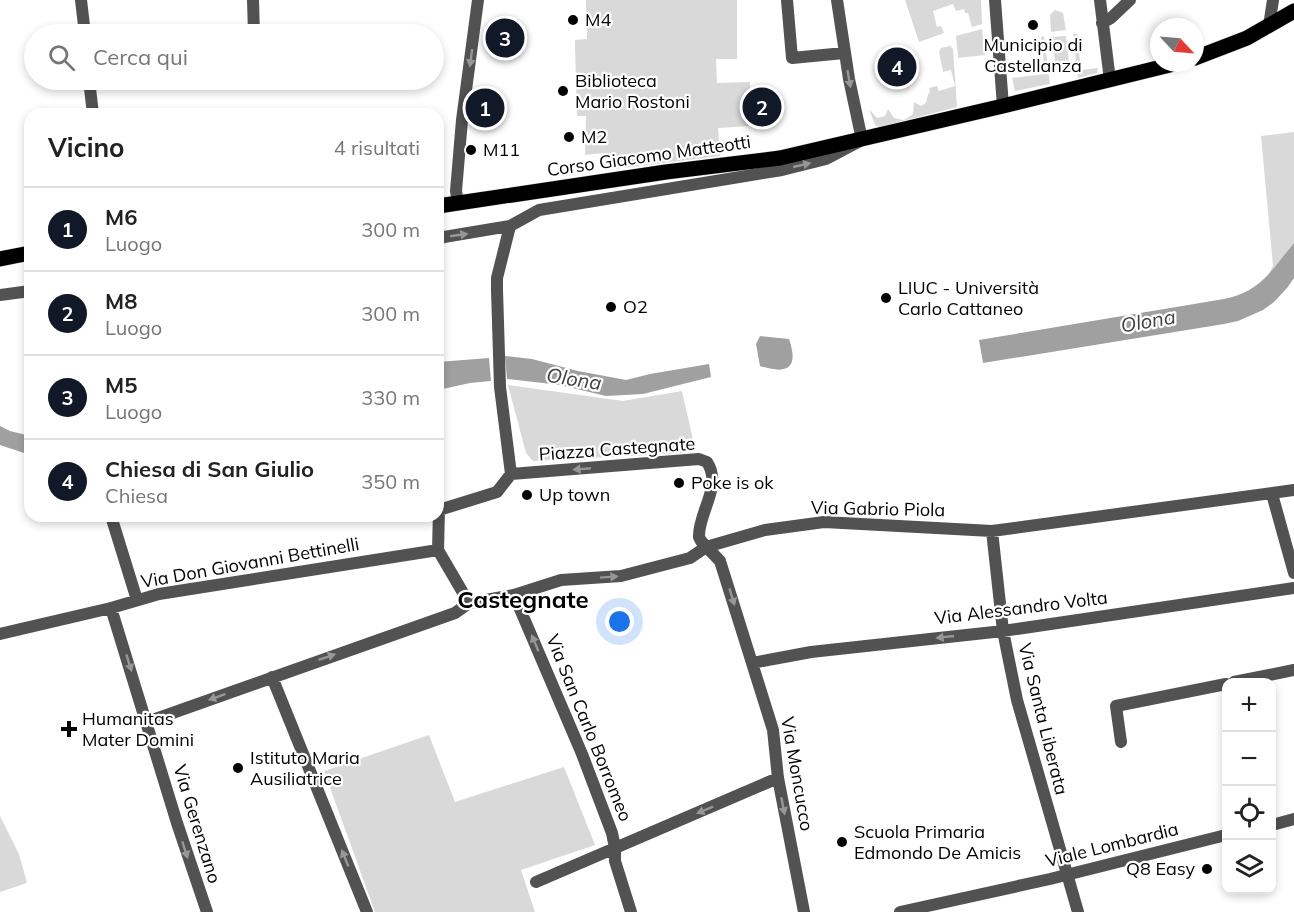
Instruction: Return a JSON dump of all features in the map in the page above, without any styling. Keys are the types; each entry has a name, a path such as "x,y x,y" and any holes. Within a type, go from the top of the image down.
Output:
{"main road":[{"path":"1204,55 1225,48 1294,11"},
{"name":"Corso Giacomo Matteotti","path":"444,205 666,172 780,158 1150,70"},
{"path":"0,259 24,254"}],"street":[{"path":"81,0 84,24"},
{"path":"253,0 254,24"},
{"path":"458,203 456,191 462,120 478,0"},
{"path":"787,0 792,58 844,53"},
{"path":"444,237 510,226 539,210 782,170 826,159 861,140 844,53 837,0"},
{"path":"995,0 1003,106"},
{"path":"1100,0 1110,80"},
{"path":"1102,23 1111,18 1130,0"},
{"path":"1269,26 1273,0"},
{"path":"90,90 92,108"},
{"path":"744,175 780,158"},
{"path":"444,508 497,492 511,474 500,387 497,278 510,226"},
{"path":"0,296 24,292"},
{"name":"Piazza Castegnate","path":"511,474 703,460 709,465 712,475 711,491 699,532 700,541 706,547"},
{"name":"Via Gabrio Piola","path":"147,722 456,613 470,603 514,595 561,580 621,576 690,558 706,547 765,530 824,522 993,531 1294,490"},
{"path":"1272,494 1293,569"},
{"path":"113,522 137,600"},
{"path":"439,522 438,550 470,603"},
{"name":"Via Santa Liberata","path":"993,531 1003,630 1017,700 1078,912"},
{"name":"Via Moncucco","path":"706,547 720,561 773,730 778,778 804,912"},
{"name":"Via Don Giovanni Bettinelli","path":"0,634 111,608 159,594 438,550"},
{"name":"Via Alessandro Volta","path":"752,663 811,652 1003,630 1294,588"},
{"name":"Via San Carlo Borromeo","path":"514,595 582,754 612,832 615,861 631,912"},
{"name":"Via Gerenzano","path":"111,608 177,823 207,912"},
{"path":"1254,678 1294,670"},
{"path":"272,677 367,912"},
{"path":"1122,742 1116,706 1222,685"},
{"path":"536,882 778,778"},
{"path":"1276,824 1294,819"},
{"name":"Viale Lombardia","path":"900,912 1222,836"}],"shaded area":[{"path":"586,0 737,0 737,59 716,59 717,83 750,82 751,126 718,128 720,156 606,170 603,153 585,155 586,116 577,116 575,40 587,39"},
{"path":"905,0 981,0 982,24 972,27 968,13 965,13 964,9 956,11 953,4 933,11 937,27 941,26 944,33 919,42"},
{"path":"1055,10 1063,13 1066,30 1051,32 1050,15"},
{"path":"982,29 985,55 958,58 956,36"},
{"path":"1073,34 1077,34 1081,70 1098,68 1097,73 1078,78"},
{"path":"1044,36 1050,84 1015,91 1012,78 1045,74 1041,37"},
{"path":"1066,36 1070,70 1056,71 1052,37"},
{"path":"950,46 953,49 957,107 879,127 875,125 869,109 877,118 885,116 888,109 894,118 904,120 913,114 914,102 921,106 926,103 930,93 929,88 937,86 939,91 955,86 951,70 943,72 939,52 941,48"},
{"path":"1294,132 1294,243 1268,276 1273,266 1261,136"},
{"path":"508,385 623,401 682,391 693,440 691,446 683,453 533,461 526,453"},
{"path":"429,735 455,802 564,767 595,845 521,870 535,912 375,912 324,771"},
{"path":"0,816 19,854 27,883 0,892"}],"water":[{"name":"Olona","path":"1294,243 1294,278 1287,288 1263,310 1238,321 983,363 979,340 1224,299 1248,291 1265,278"},
{"path":"760,336 789,339 793,357 789,367 778,370 760,366 756,344"},
{"name":"Olona","path":"505,356 532,359 626,380 709,364 711,377 643,394 606,396 560,385 507,379"},
{"path":"489,358 491,381 444,389 444,362"},
{"path":"0,426 24,434 24,453 0,445"}],"place":[{"name":"M4","path":"573,20"},
{"name":"Municipio di Castellanza","path":"1033,25"},
{"name":"M5","path":"505,38"},
{"name":"Chiesa di San Giulio","path":"897,67"},
{"name":"Biblioteca Mario Rostoni","path":"563,91"},
{"name":"M8","path":"762,107"},
{"name":"M6","path":"485,108"},
{"name":"M2","path":"569,137"},
{"name":"M11","path":"471,150"},
{"name":"LIUC - Università Carlo Cattaneo","path":"886,298"},
{"name":"O2","path":"611,307"},
{"name":"Poke is ok","path":"679,483"},
{"name":"Up town","path":"527,495"},
{"name":"Humanitas Mater Domini","path":"69,729"},
{"name":"Istituto Maria Ausiliatrice","path":"238,768"},
{"name":"Scuola Primaria Edmondo De Amicis","path":"842,842"},
{"name":"Q8 Easy","path":"1207,869"}],"district":[{"name":"Castegnate","path":"523,600"}]}
